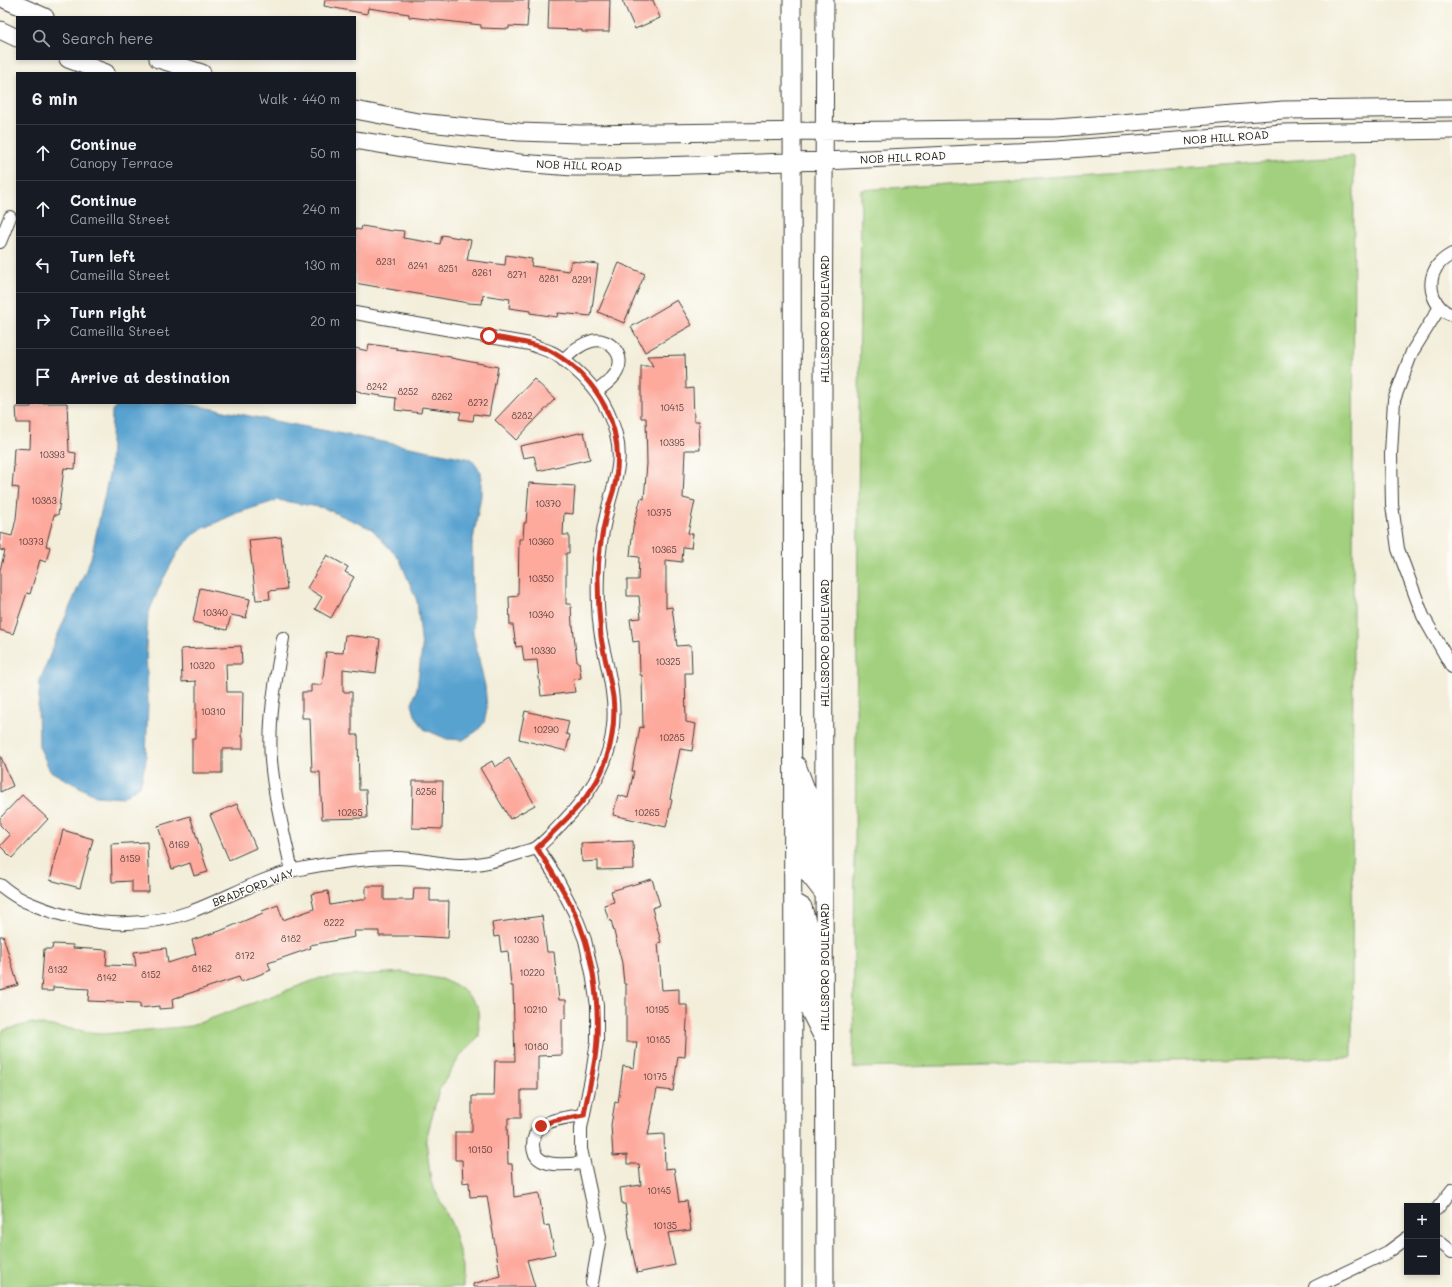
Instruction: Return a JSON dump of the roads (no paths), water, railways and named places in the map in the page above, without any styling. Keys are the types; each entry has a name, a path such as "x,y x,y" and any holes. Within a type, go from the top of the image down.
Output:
{"street":[{"path":"6,0 43,16"},
{"path":"792,0 793,1287"},
{"name":"HILLSBORO BOULEVARD","path":"825,0 823,893 825,1287"},
{"path":"0,30 16,38"},
{"path":"71,60 103,72"},
{"path":"161,60 199,72"},
{"name":"NOB HILL ROAD","path":"356,110 418,122 519,132 580,134 1057,128 1283,110 1452,108"},
{"path":"1283,110 1283,132"},
{"name":"NOB HILL ROAD","path":"356,140 445,154 520,163 573,167 825,161 1056,150 1283,132 1452,130"},
{"path":"0,242 9,216"},
{"path":"1452,254 1443,259 1436,267 1432,277 1431,288 1434,298 1440,307 1452,314"},
{"path":"1440,307 1412,352 1394,400 1391,454 1392,505 1398,549 1423,616 1452,667"},
{"path":"356,313 530,344 554,352 581,373 597,391 608,413 616,436 619,457 616,480 607,510 598,575 598,607 613,699 613,726 608,749 600,773 583,800 537,848 555,875 574,912 584,940 592,973 597,1006 597,1041 581,1128 581,1149 600,1237 592,1283"},
{"path":"563,360 579,346 593,340 601,340 611,345 620,359 619,367 612,379 597,391"},
{"path":"283,638 274,687 271,725 271,758 274,790 292,871"},
{"path":"793,756 808,794 809,875 823,893"},
{"name":"BRADFORD WAY","path":"0,885 33,905 81,919 106,923 129,923 158,920 186,913 248,887 292,871 335,863 366,859 400,858 461,865 489,861 537,848"},
{"path":"793,901 803,907 809,929 809,1010 824,1040"},
{"path":"584,1115 552,1121 541,1126 534,1137 533,1149 539,1159 548,1164 560,1165 584,1163"},
{"path":"1440,1205 1452,1190"},
{"path":"1315,1287 1388,1252 1406,1239"},
{"path":"1440,1242 1452,1252"}],"water":[{"path":"118,404 188,404 471,459 481,472 481,496 472,545 473,633 485,686 487,708 484,723 477,731 463,740 447,739 424,729 415,715 412,704 417,688 422,648 417,601 400,560 372,529 324,508 278,500 237,513 198,531 179,550 162,581 148,614 146,648 148,702 146,760 140,786 122,798 96,796 50,771 39,746 38,708 40,681 56,639 91,558 110,470 112,411"}]}
